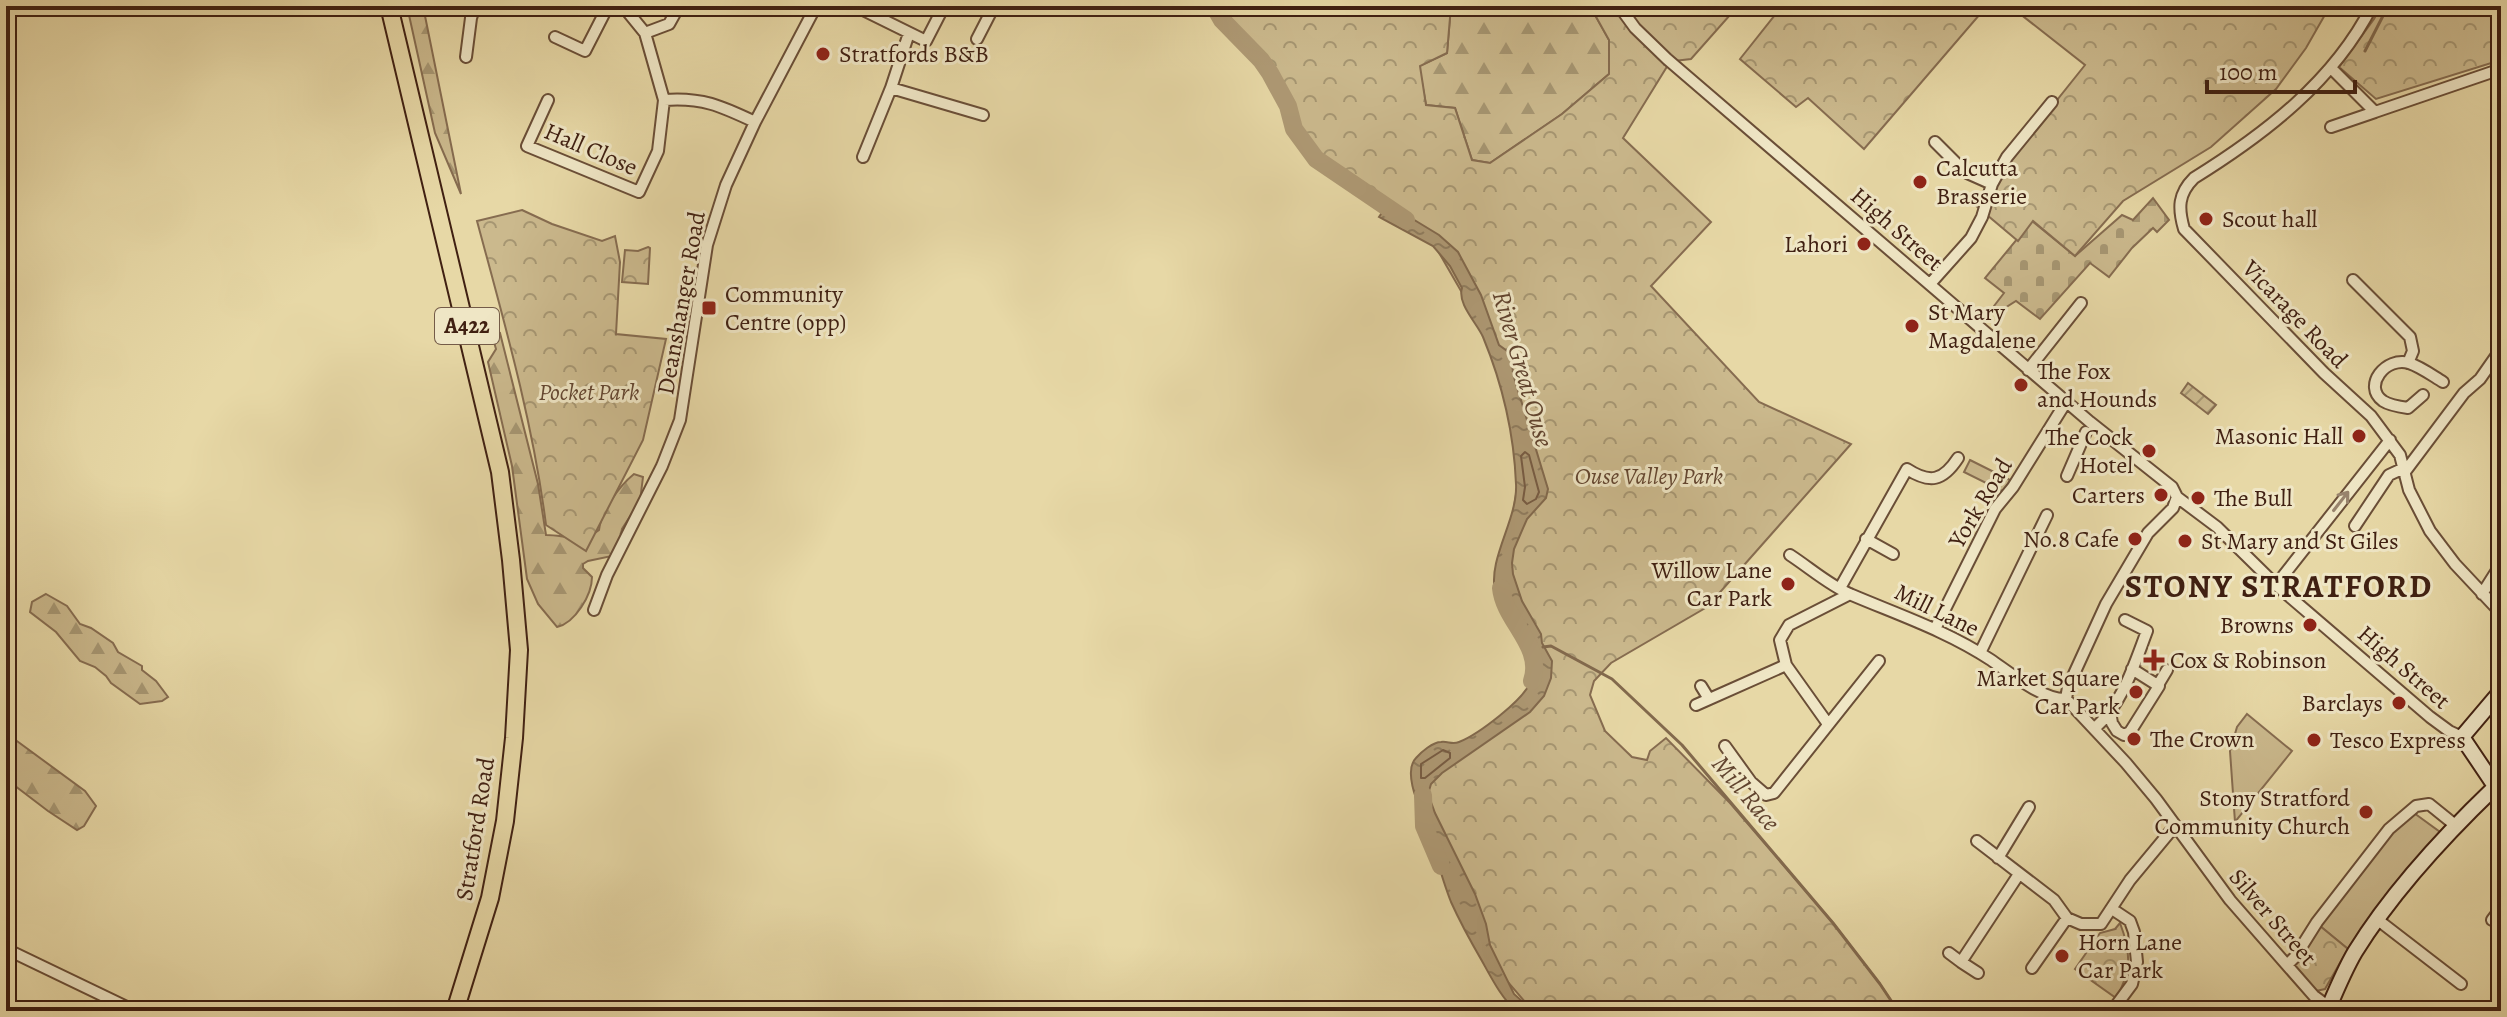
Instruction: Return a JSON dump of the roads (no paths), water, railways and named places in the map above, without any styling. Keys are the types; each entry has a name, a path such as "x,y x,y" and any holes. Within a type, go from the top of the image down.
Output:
{"main road":[{"name":"Stratford Road","path":"389,6 500,472 519,650 505,821 490,898 455,1011"}],"street":[{"path":"466,57 475,6"},
{"path":"555,37 585,51 608,6"},
{"path":"623,6 645,33 664,100 690,98 726,108 755,122"},
{"path":"645,33 669,24 679,6"},
{"name":"Deanshanger Road","path":"594,610 607,575 662,466 680,420 707,245 726,185 816,6"},
{"path":"855,6 926,41 944,6"},
{"path":"977,39 994,6"},
{"name":"High Street","path":"1619,6 1635,28 1667,59 2028,370 2172,487 2177,497 2217,527 2276,585 2430,717 2462,737"},
{"path":"2372,6 2361,27 2331,68 2375,112"},
{"path":"863,157 909,33"},
{"name":"Vicarage Road","path":"2331,68 2304,97 2186,186 2179,211 2184,229 2332,381 2371,416 2400,455 2409,490 2430,531 2455,564 2501,613"},
{"path":"2331,127 2501,69"},
{"path":"891,88 983,115"},
{"name":"Hall Close","path":"548,100 527,146 639,192 658,151 664,100"},
{"path":"1930,284 1971,238 1982,217 1992,184 2007,157 2052,102"},
{"path":"1935,142 1965,172 1992,184"},
{"path":"2353,280 2410,337 2413,351 2408,363"},
{"path":"2028,370 2081,303"},
{"path":"2355,526 2389,475 2404,471 2501,349"},
{"path":"2423,395 2408,408 2384,402 2376,393 2376,378 2384,367 2397,362 2408,363 2443,382"},
{"name":"York Road","path":"1935,629 1995,509 2013,487 2066,402"},
{"path":"2371,416 2384,402"},
{"path":"2067,476 2086,432"},
{"path":"2276,585 2390,440"},
{"path":"1828,724 1786,665 1780,640 1789,625 1845,591 1866,539 1907,469 1930,479 1941,477 1958,458"},
{"path":"2067,700 2068,687 2106,604 2148,533 2173,508 2177,497"},
{"path":"1980,653 2047,515"},
{"path":"1866,539 1893,554"},
{"name":"Mill Lane","path":"1790,555 1845,591 1935,629 1980,653 2020,680 2054,698 2067,700"},
{"path":"2482,594 2501,564"},
{"path":"2095,728 2110,712 2147,631 2125,620"},
{"path":"1725,746 1751,782 1766,795 1774,793 1879,661"},
{"path":"1696,705 1786,665"},
{"path":"2132,669 2158,685"},
{"path":"2110,712 2117,731 2124,735 2130,732 2167,670"},
{"path":"1701,686 1709,699"},
{"path":"2330,1009 2355,952 2378,920 2455,825 2498,791 2462,737 2501,691"},
{"name":"Silver Street","path":"2067,700 2156,799 2230,900 2318,1000 2330,1009"},
{"path":"2288,964 2389,829 2416,806 2429,804 2455,825"},
{"path":"1998,858 2029,807"},
{"path":"1977,841 2054,900 2067,918 2081,924 2101,924 2130,880 2176,828"},
{"path":"1961,962 2019,874"},
{"path":"2492,920 2501,908"},
{"path":"2112,909 2130,921 2137,962 2132,984 2112,1011"},
{"path":"2032,968 2067,918"},
{"path":"2378,920 2461,984"},
{"path":"6,949 135,1011"},
{"path":"1949,953 1978,973"}],"water":[{"name":"River Great Ouse","path":"1388,204 1439,235 1458,252 1481,295 1499,345 1510,353 1514,377 1548,489 1546,498 1527,519 1514,549 1512,563 1522,601 1552,661 1551,678 1544,696 1530,712 1442,773 1431,784 1428,794 1475,894 1490,945 1514,994 1533,1011 1516,1011 1506,1000 1462,924 1445,885 1411,774 1412,765 1424,750 1438,742 1459,742 1477,732 1511,706 1531,680 1534,660 1528,641 1517,616 1500,601 1495,591 1496,565 1515,497 1510,428 1490,354 1462,300 1462,288 1450,266 1433,246 1379,217"}],"waterway":[{"name":"River Great Ouse","path":"1214,6 1222,20 1270,73 1288,106 1294,129 1316,159 1406,220"},
{"path":"2365,51 2388,6"},
{"name":"River Great Ouse","path":"1501,588 1509,612 1533,656 1532,681"},
{"name":"Mill Race","path":"1543,647 1551,646 1612,679 1682,745 1833,923 1898,1011"},
{"name":"River Great Ouse","path":"1423,795 1424,826 1441,866"}],"place":[{"name":"Stratfords B&B","path":"823,54"},
{"name":"Calcutta Brasserie","path":"1920,182"},
{"name":"Scout hall","path":"2206,219"},
{"name":"Lahori","path":"1864,244"},
{"name":"Community Centre (opp)","path":"709,308"},
{"name":"St Mary Magdalene","path":"1912,326"},
{"name":"The Fox and Hounds","path":"2021,385"},
{"name":"Masonic Hall","path":"2359,436"},
{"name":"The Cock Hotel","path":"2149,451"},
{"name":"Carters","path":"2161,495"},
{"name":"The Bull","path":"2198,498"},
{"name":"No.8 Cafe","path":"2135,539"},
{"name":"St Mary and St Giles","path":"2185,541"},
{"name":"Willow Lane Car Park","path":"1788,584"},
{"name":"Browns","path":"2310,625"},
{"name":"Cox & Robinson","path":"2154,660"},
{"name":"Market Square Car Park","path":"2136,692"},
{"name":"Barclays","path":"2399,703"},
{"name":"The Crown","path":"2134,739"},
{"name":"Tesco Express","path":"2314,740"},
{"name":"Stony Stratford Community Church","path":"2366,812"},
{"name":"Horn Lane Car Park","path":"2062,956"}],"district":[{"name":"STONY STRATFORD","path":"2279,586"}],"park label":[{"name":"Pocket Park","path":"589,392"},
{"name":"Ouse Valley Park","path":"1649,476"}]}
